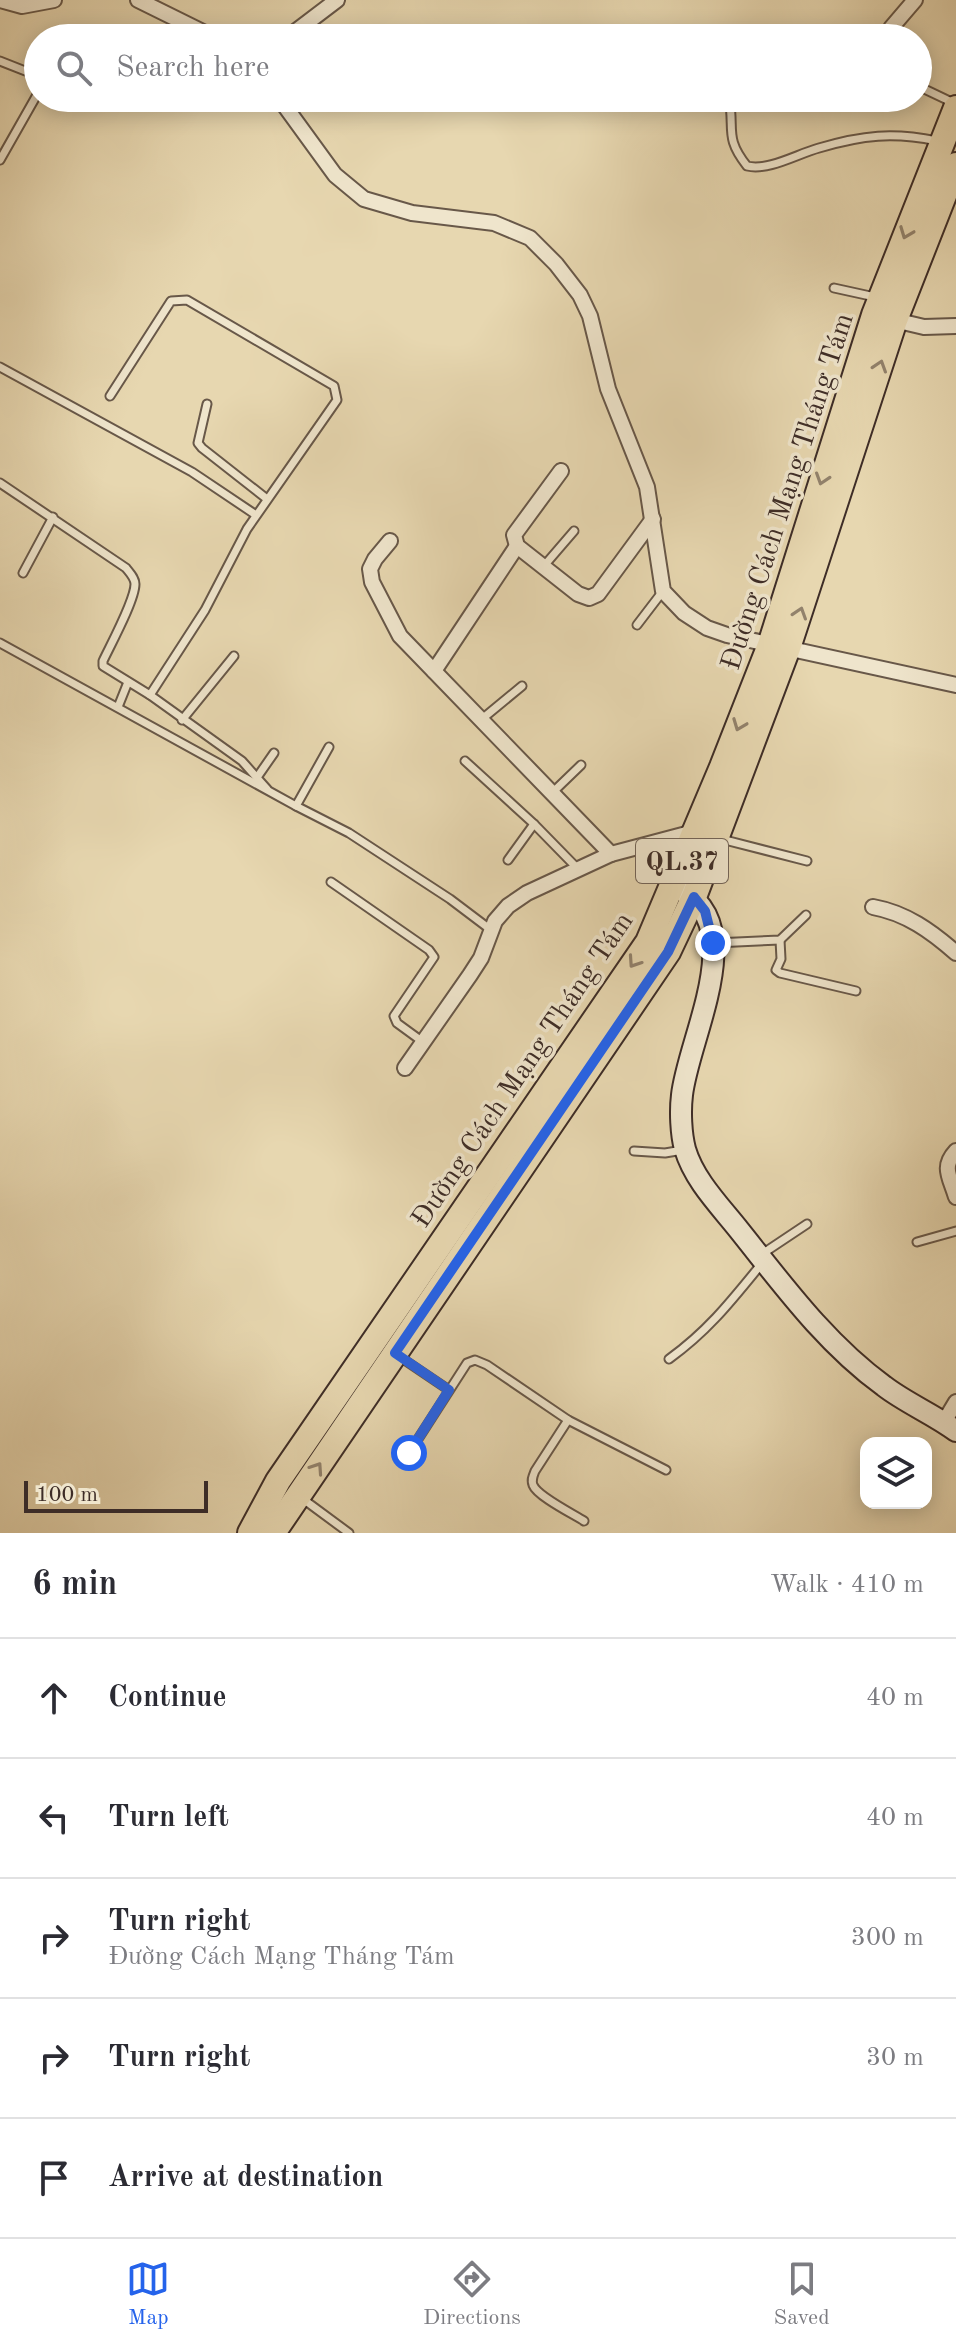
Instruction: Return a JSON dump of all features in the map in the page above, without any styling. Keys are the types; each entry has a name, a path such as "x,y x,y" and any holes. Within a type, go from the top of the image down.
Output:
{"main road":[{"name":"Đường Cách Mạng Tháng Tám","path":"250,1533 278,1481 648,942 672,885 704,835 779,647 883,311 944,177 943,142 956,106"},
{"name":"Đường Cách Mạng Tháng Tám","path":"273,1533 668,952 694,897 704,835"},
{"path":"672,885 694,897 705,911 713,943 711,978 682,1095 685,1149 704,1187 823,1332 848,1357 885,1387 950,1426"}],"street":[{"path":"0,0 22,6 54,0"},
{"path":"138,0 187,24"},
{"path":"305,24 337,0"},
{"path":"894,24 915,0"},
{"path":"289,112 335,175 364,199 412,213 494,223 530,238 556,264 580,295 590,316 608,389 647,487 663,591 684,613 707,628 779,647 956,685"},
{"path":"883,311 924,327 956,326"},
{"path":"434,671 517,546 515,530 561,471"},
{"path":"517,546 578,594 589,598 598,594 653,519"},
{"path":"390,541 370,569 372,582 400,636 611,854"},
{"path":"405,1068 481,958 495,921 508,906 527,893 611,854 704,835"},
{"path":"873,907 893,911 917,922 956,953"},
{"path":"956,1151 946,1166 956,1197"},
{"path":"950,1426 956,1402"}],"lane":[{"path":"0,61 24,70"},
{"path":"932,93 956,106"},
{"path":"0,160 27,112"},
{"path":"729,112 733,149 747,166 758,169 822,147 880,135 903,134 943,142"},
{"path":"834,288 883,311"},
{"path":"110,396 171,301 178,299 187,300 334,386 337,400 256,515 205,610 150,695"},
{"path":"0,367 192,472 256,515"},
{"path":"207,404 198,443 267,499"},
{"path":"0,483 53,517 132,575 135,583 133,595 103,666 150,695 242,761 269,792"},
{"path":"23,573 53,517"},
{"path":"543,567 574,531"},
{"path":"637,625 663,591"},
{"path":"0,643 349,833 492,930"},
{"path":"182,720 234,656"},
{"path":"118,707 128,682"},
{"path":"482,719 522,686"},
{"path":"296,806 329,747"},
{"path":"258,776 274,753"},
{"path":"465,761 578,869"},
{"path":"553,792 581,765"},
{"path":"508,860 534,824"},
{"path":"704,835 807,861"},
{"path":"331,882 429,950 434,957 394,1016 397,1023 423,1042"},
{"path":"713,943 780,940 806,915"},
{"path":"780,940 781,959 776,970 780,973 856,991"},
{"path":"634,1151 665,1153 685,1149"},
{"path":"669,1359 716,1320 762,1258 807,1224"},
{"path":"917,1242 956,1231"},
{"path":"395,1353 449,1390"},
{"path":"409,1453 467,1363 475,1360 568,1420 666,1470"},
{"path":"568,1420 532,1480 541,1494 584,1521"},
{"path":"278,1481 349,1533"}],"route":[{"path":"409,1453 449,1390 395,1353 668,952 694,897 705,911 713,943"}]}
